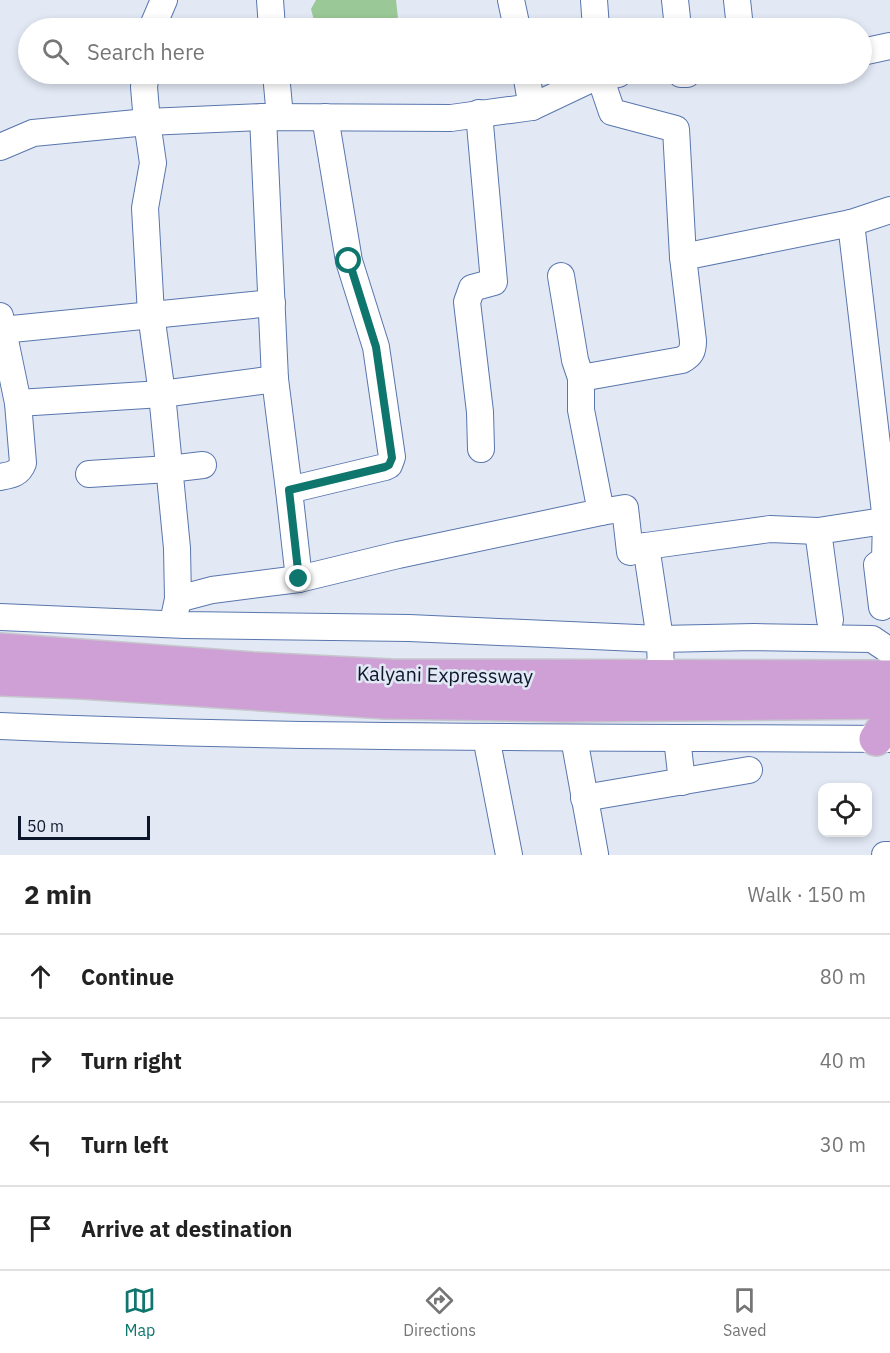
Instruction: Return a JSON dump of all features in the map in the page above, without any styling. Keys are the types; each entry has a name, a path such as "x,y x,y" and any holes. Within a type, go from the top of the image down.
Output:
{"highway":[{"name":"Kalyani Expressway","path":"0,650 253,669 391,676 890,677"},
{"name":"Kalyani Expressway","path":"0,679 82,682 407,703 563,705 890,702"}],"street":[{"path":"156,18 164,0"},
{"path":"270,0 271,18"},
{"path":"512,0 515,18"},
{"path":"594,0 595,18"},
{"path":"675,0 677,18"},
{"path":"737,0 739,18"},
{"path":"872,50 890,46"},
{"path":"144,84 153,164 145,208 151,314 162,394 177,548 178,599 174,624"},
{"path":"275,84 272,117 272,303 275,379 299,579"},
{"path":"528,84 532,107"},
{"path":"0,147 33,133 147,122 272,117 451,118 532,107 581,84"},
{"path":"581,378 682,360 693,350 683,257 676,129 612,112 607,84"},
{"path":"479,113 494,282 472,288 467,302 480,412 481,449"},
{"path":"289,490 385,467 389,465 392,458 376,347 349,261 325,117"},
{"path":"683,257 851,223 890,210"},
{"path":"851,223 888,520 885,559 877,566 882,607"},
{"path":"561,276 575,360 581,378 581,410 601,513"},
{"path":"0,477 13,475 21,469 23,463 18,403 1,323 151,314 272,303"},
{"path":"18,403 162,394 275,379"},
{"path":"89,474 203,465"},
{"path":"178,599 213,590 299,579 398,555 625,508 630,552 646,546 770,529 818,531 888,520"},
{"path":"818,531 830,620"},
{"path":"646,546 660,639 661,677"},
{"path":"0,617 174,624 409,628 660,639 765,637 872,639 890,651"},
{"path":"0,726 128,732 574,738 676,738 885,732"},
{"path":"486,737 509,855"},
{"path":"574,738 595,854"},
{"path":"676,738 682,782"},
{"path":"584,798 748,770"},
{"path":"885,855 890,855"}],"shaded area":[{"path":"316,0 396,0 398,18 313,18 311,9"}],"route":[{"path":"299,579 289,490 385,467 389,465 392,458 376,347 349,261"}]}
